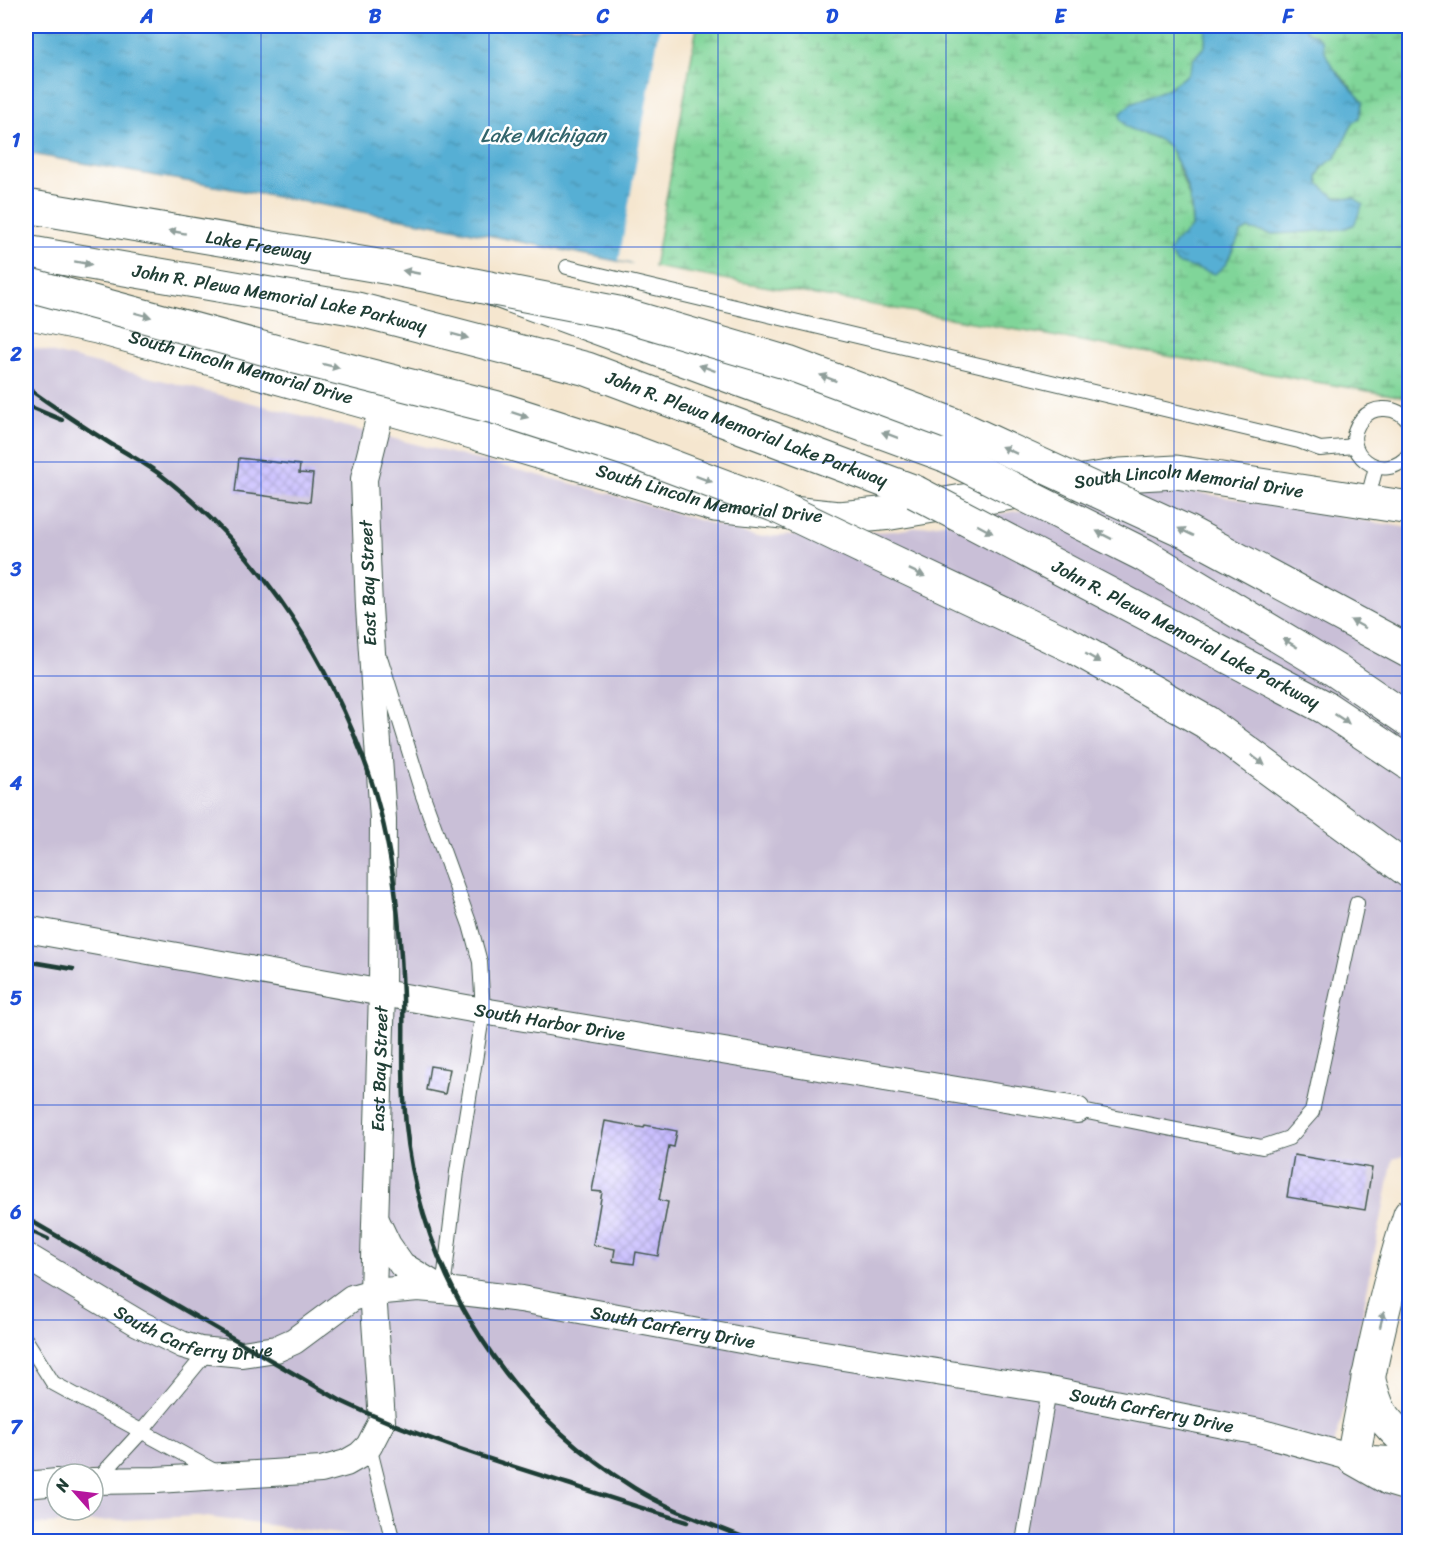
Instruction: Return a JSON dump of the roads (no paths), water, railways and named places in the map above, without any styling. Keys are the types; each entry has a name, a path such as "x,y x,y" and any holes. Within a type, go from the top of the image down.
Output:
{"main road":[{"name":"Lake Freeway","path":"26,206 390,268 489,288"},
{"name":"John R. Plewa Memorial Lake Parkway","path":"26,252 357,309 587,369 915,492 1326,708 1410,764"},
{"path":"26,284 494,407 628,450 774,505 1074,647 1206,722 1410,872"},
{"path":"489,288 945,455 1144,555 1335,670 1410,721"},
{"path":"489,288 618,313 788,363 952,424 1187,532 1410,652"},
{"name":"South Lincoln Memorial Drive","path":"26,312 97,327 382,407 715,505 839,518 891,513 1120,475 1176,472 1410,508"},
{"path":"1353,1458 1368,1376 1399,1248 1410,1215"},
{"path":"1368,1376 1376,1406 1387,1425 1410,1444"},
{"name":"South Carferry Drive","path":"1353,1458 1390,1479 1410,1485"}],"street":[{"name":"East Bay Street","path":"105,1481 321,1470 346,1463 360,1455 369,1446 382,1420 373,1292 382,992 383,819 369,621 364,480 382,407"},
{"name":"South Harbor Drive","path":"26,929 483,1011 1077,1110"},
{"path":"376,1219 388,1245 402,1265 443,1290"},
{"name":"South Carferry Drive","path":"26,1256 138,1323 183,1345 208,1351 242,1354 276,1349 294,1341 352,1298 373,1292 418,1288 443,1290 521,1299 768,1345 1049,1390 1258,1432 1353,1458 1410,1461"},
{"path":"26,1485 45,1483"}],"lane":[{"path":"567,267 1299,441 1320,449 1356,446"},
{"path":"1410,424 1400,413 1391,409 1381,409 1363,418 1354,436 1360,455 1366,463 1376,467 1394,466 1402,462 1410,453"},
{"path":"1367,501 1376,467"},
{"path":"369,621 422,793 470,925 480,962 483,1011 457,1172 443,1290"},
{"path":"1077,1110 1262,1147 1289,1138 1312,1112 1357,903"},
{"path":"26,1340 53,1383 223,1476"},
{"path":"105,1470 142,1431 208,1351"},
{"path":"1023,1542 1049,1390"},
{"path":"369,1446 393,1542"}],"water":[{"name":"Lake Michigan","path":"26,26 675,26 632,264 437,225 26,153"},
{"path":"1206,26 1304,26 1307,32 1316,35 1323,42 1333,67 1363,102 1359,118 1353,123 1336,157 1322,167 1318,176 1319,184 1335,197 1354,198 1363,204 1354,225 1342,229 1272,234 1248,229 1241,233 1226,264 1215,274 1177,263 1169,253 1174,243 1192,227 1191,202 1184,179 1175,156 1168,146 1162,141 1126,126 1120,114 1131,104 1167,89 1188,74 1194,58 1205,46"}],"railway":[{"path":"26,387 161,475 225,533 254,565 304,636 344,712 372,781 387,842 397,903 402,966 404,1099 411,1158 424,1216 444,1270 471,1322 504,1370 542,1414 585,1453 648,1496 678,1511 755,1542"},
{"path":"26,405 62,420"},
{"path":"26,961 73,969"},
{"path":"26,1218 341,1401 368,1414 508,1465 687,1522"},
{"path":"26,1229 48,1239"}]}
